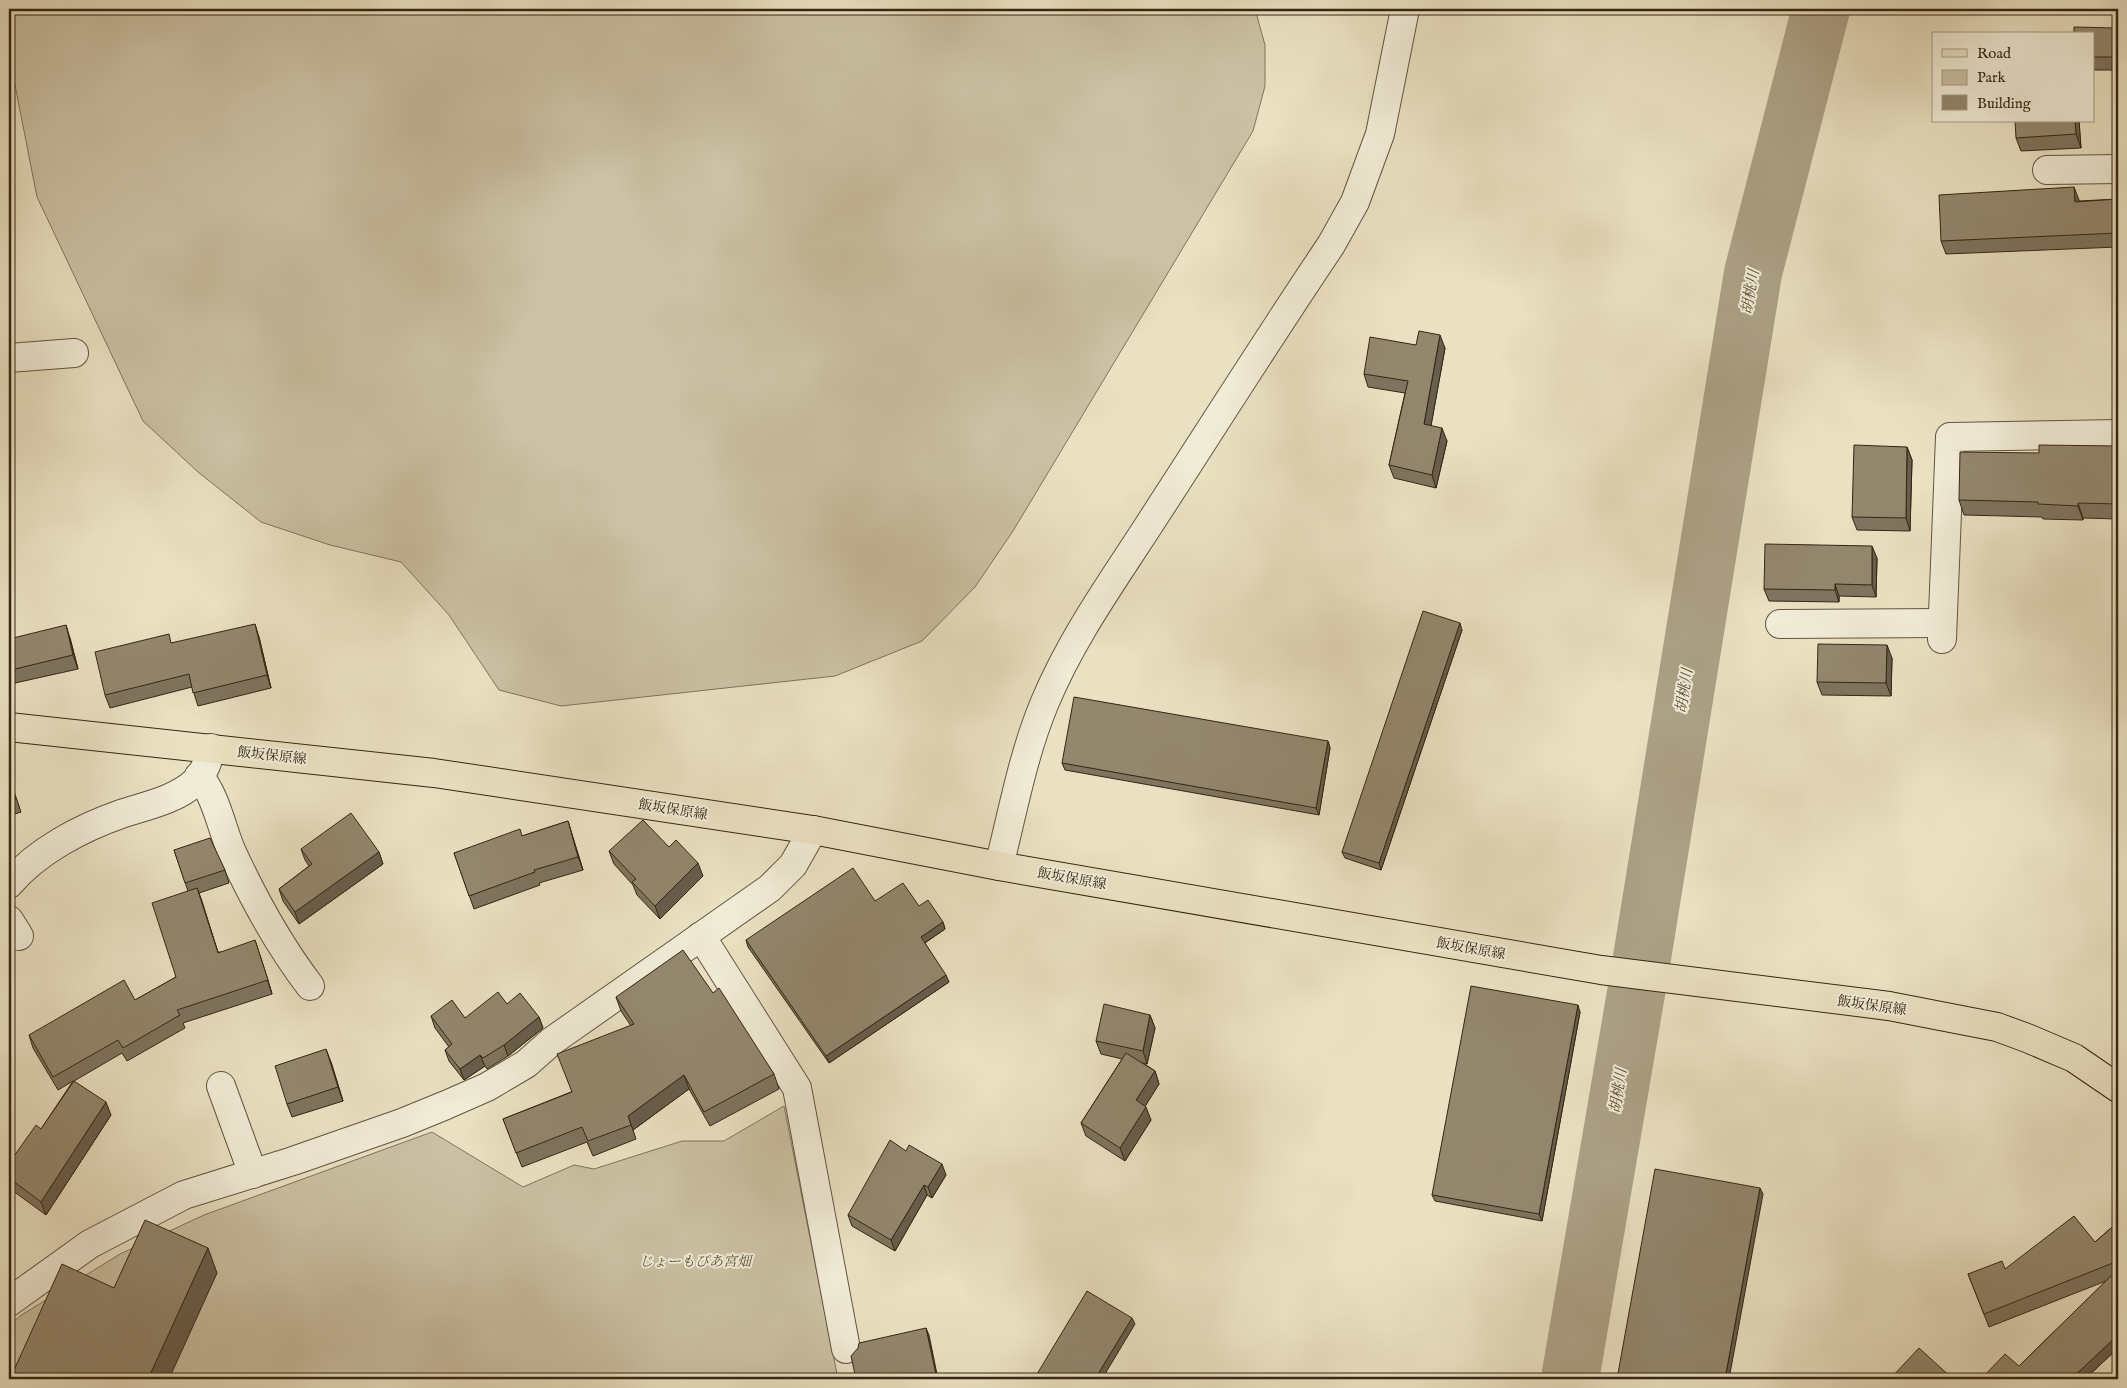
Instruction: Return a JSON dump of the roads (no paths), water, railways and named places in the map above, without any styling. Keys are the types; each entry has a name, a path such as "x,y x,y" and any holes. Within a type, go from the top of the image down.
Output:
{"main road":[{"name":"飯坂保原線","path":"9,727 434,773 813,830 999,866 1601,970 1889,1006 1997,1027 2074,1058 2118,1088"}],"street":[{"path":"999,866 1022,772 1044,703 1088,615 1128,558 1331,245 1355,202 1380,134 1405,9"},
{"path":"2047,170 2118,169"},
{"path":"9,358 74,353"},
{"path":"1780,624 1942,631 1950,437 2118,434"},
{"path":"9,884 19,873 67,839 119,815 173,796 195,782 207,766 211,748"},
{"path":"199,776 207,786 231,849 269,927 288,957 310,986"},
{"path":"9,1302 90,1244 184,1195 253,1174 402,1123 487,1087 526,1064 552,1041 770,888 793,864 813,830"},
{"path":"701,936 796,1088 846,1349"},
{"path":"221,1086 253,1174"}],"waterway":[{"name":"胡桃川","path":"1570,1379 1641,964 1753,273 1821,9"}],"park label":[{"name":"じょーもぴあ宮畑","path":"695,1261"}]}
